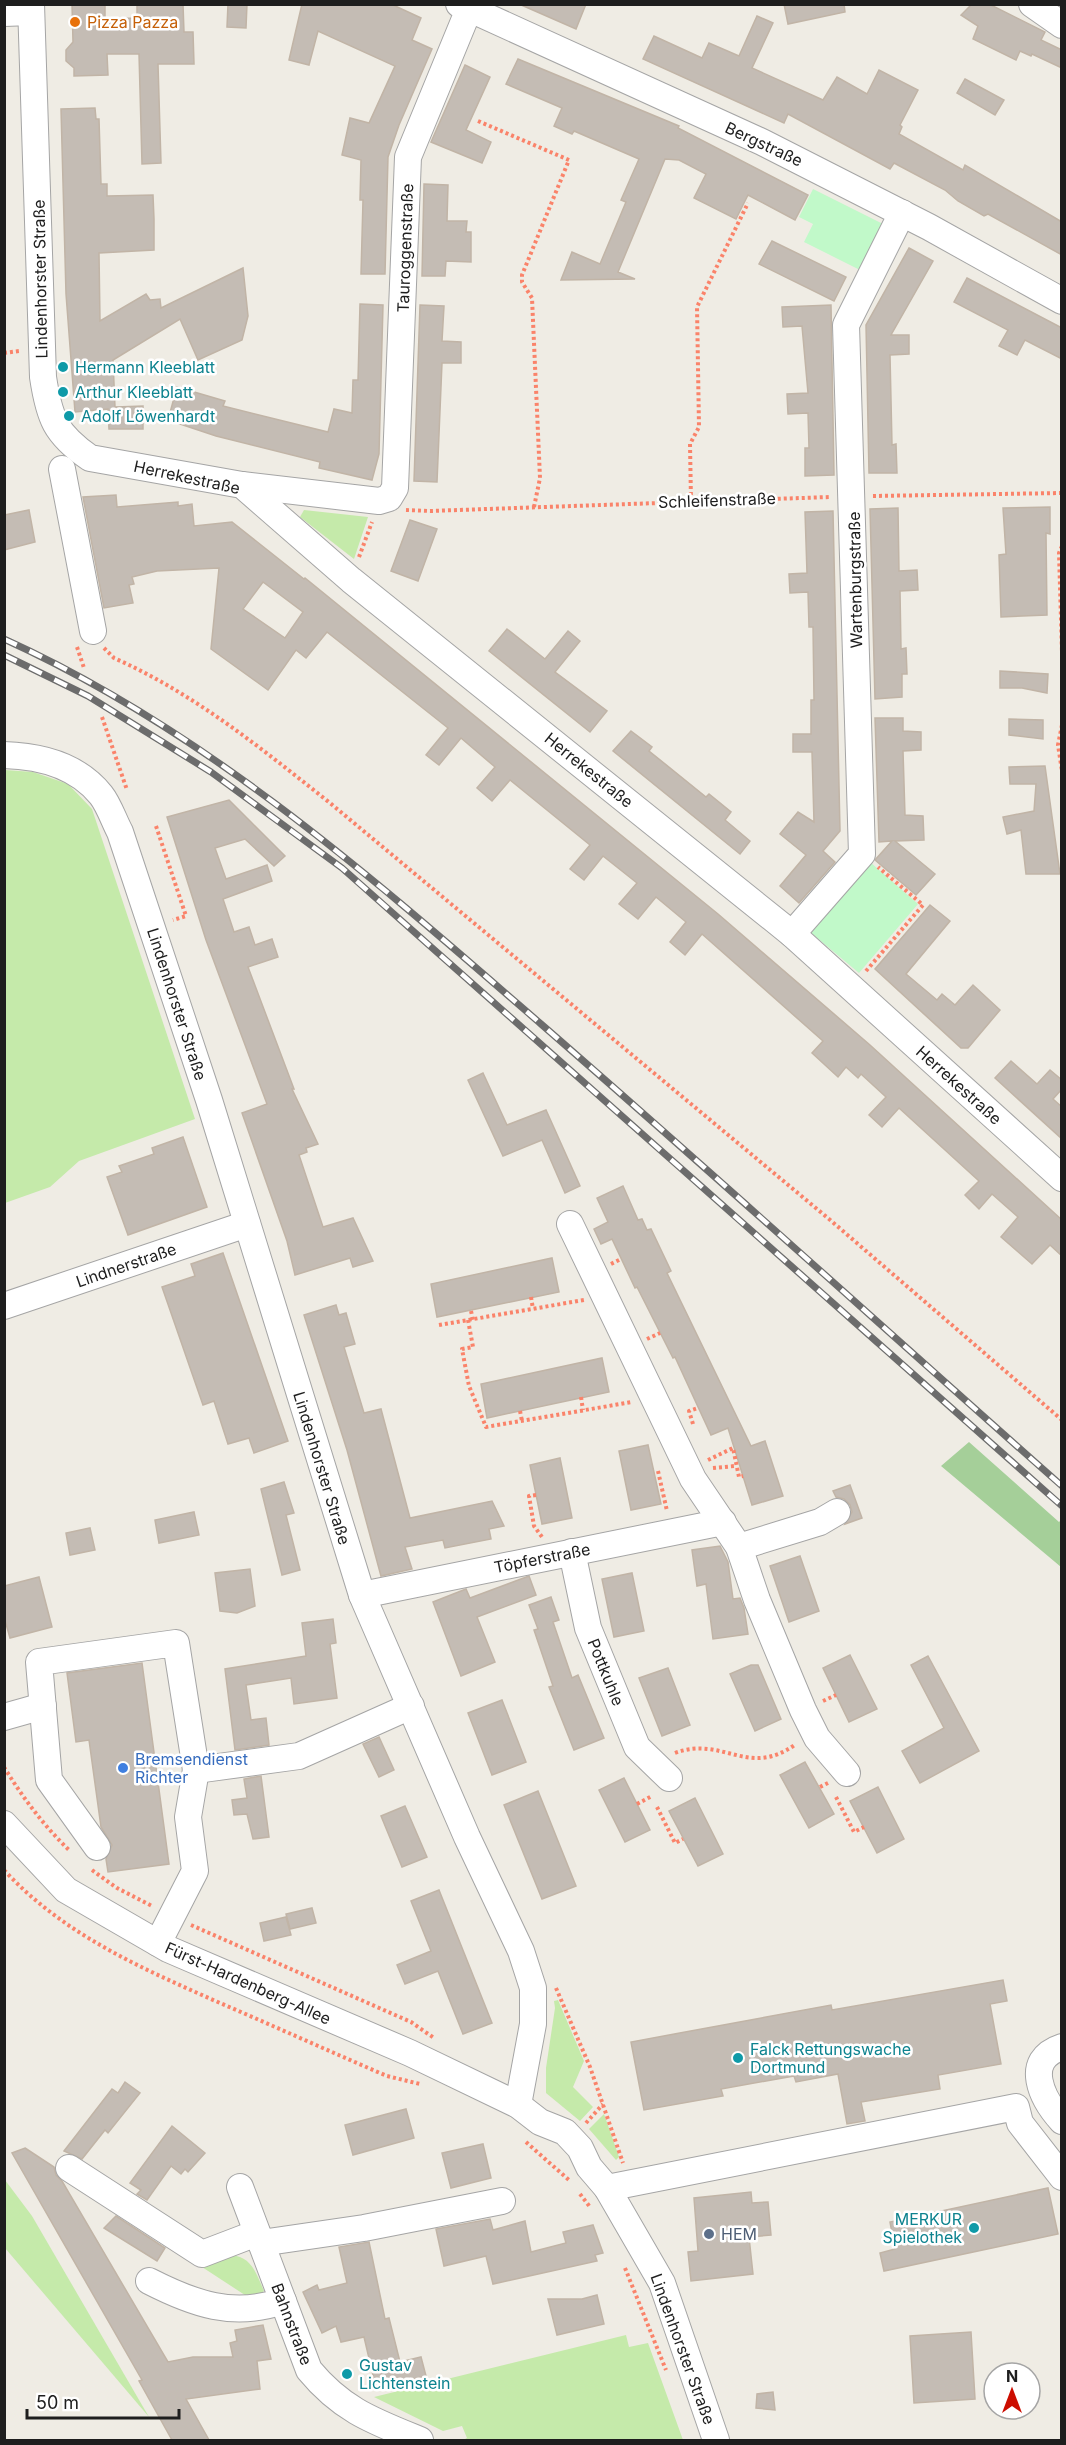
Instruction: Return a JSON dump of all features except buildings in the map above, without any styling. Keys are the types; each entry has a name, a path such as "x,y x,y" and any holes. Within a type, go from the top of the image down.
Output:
{"street":[{"path":"1032,4 1062,25"},
{"name":"Bergstraße","path":"464,7 762,142 902,213 1062,301"},
{"name":"Tauroggenstraße","path":"384,500 395,488 408,157 464,7"},
{"path":"4,13 31,8"},
{"name":"Lindenhorster Straße","path":"31,8 43,377 49,413 73,446"},
{"name":"Wartenburgstraße","path":"862,854 853,496 846,325 902,213"},
{"path":"58,543 62,469 73,446"},
{"name":"Herrekestraße","path":"73,446 90,458 242,485 351,580 792,934 1062,1178"},
{"path":"62,469 93,631"},
{"path":"242,485 384,500"},
{"name":"Lindenhorster Straße","path":"4,755 52,761 84,779 102,796 120,832 247,1224 362,1595 467,1837 521,1951 533,1988 533,2024 518,2105 532,2131 565,2132 580,2148 580,2174 617,2185 662,2283 716,2440"},
{"path":"792,934 862,854"},
{"name":"Lindnerstraße","path":"4,1306 247,1224"},
{"path":"570,1224 693,1479 739,1548 788,1680 838,1778"},
{"path":"739,1548 820,1522 837,1512"},
{"name":"Töpferstraße","path":"362,1595 723,1522"},
{"name":"Pottkuhle","path":"572,1552 588,1628 637,1747 658,1778"},
{"path":"88,1857 49,1780 39,1662 176,1642 196,1770 188,1817 195,1871 158,1943"},
{"path":"4,1717 43,1706"},
{"path":"196,1770 299,1756 411,1706"},
{"name":"Fürst-Hardenberg-Allee","path":"4,1824 66,1890 158,1943 410,2053 518,2105"},
{"path":"1062,2048 1049,2052 1040,2063 1039,2082 1047,2105 1062,2121"},
{"path":"617,2185 1017,2107 1020,2123 1062,2177"},
{"path":"69,2168 202,2254 259,2238 364,2228 502,2201"},
{"name":"Bahnstraße","path":"240,2187 309,2370 327,2393 375,2422 420,2440"},
{"path":"149,2281 193,2302 243,2310 259,2309 282,2301"},
{"path":"171,2316 193,2302"}],"path":[{"path":"478,122 569,160 522,275 522,282 532,298 540,478 534,507"},
{"path":"691,501 690,444 699,427 697,306 748,203"},
{"path":"4,353 19,351"},
{"name":"Schleifenstraße","path":"384,500 401,510 430,512 853,496 1062,493"},
{"path":"351,580 384,500"},
{"path":"1062,546 1059,553 1062,652"},
{"path":"93,631 106,651 114,658 196,702 246,736 407,866 829,1219 1062,1420"},
{"path":"1062,725 1058,745 1062,771"},
{"path":"156,826 186,916 172,920"},
{"path":"860,979 896,932 922,905 862,854"},
{"path":"614,1262 621,1259"},
{"path":"439,1325 605,1296"},
{"path":"531,1297 533,1309"},
{"path":"471,1311 473,1347 462,1348 469,1386 486,1427 654,1398"},
{"path":"581,1397 583,1410"},
{"path":"520,1411 522,1421"},
{"path":"704,1461 733,1448 735,1466 739,1477 743,1476"},
{"path":"706,1468 727,1469 735,1466"},
{"path":"658,1471 669,1520"},
{"path":"536,1495 529,1496 534,1526 542,1535"},
{"path":"637,1804 658,1778 691,1746 760,1760 785,1752 814,1732"},
{"path":"4,1767 31,1808 53,1835 88,1857 117,1888 172,1917 411,2022 441,2042"},
{"path":"820,1787 838,1778"},
{"path":"836,1797 854,1832 864,1827"},
{"path":"657,1807 675,1843 683,1839"},
{"path":"4,1870 68,1927 148,1971 387,2076 427,2086"},
{"path":"555,1985 603,2104 617,2185"},
{"path":"581,2128 603,2104"},
{"path":"532,2131 550,2158 580,2174"},
{"path":"578,2191 592,2210"},
{"path":"622,2262 661,2358"}],"green space":[{"path":"813,189 885,225 862,271 804,242 813,224 799,217"},
{"path":"304,510 368,517 354,559 300,517"},
{"path":"5,770 33,772 68,784 92,809 195,1119 79,1161 50,1187 5,1203"},
{"path":"870,862 918,904 859,973 810,932"},
{"path":"969,1442 1059,1522 1061,1520 1061,1567 941,1466"},
{"path":"558,2000 584,2061 573,2087 593,2107 580,2121 546,2093 546,2068 555,2008 554,2001"},
{"path":"604,2114 619,2157 616,2160 589,2129"},
{"path":"5,2180 32,2216 149,2417 5,2248"},
{"path":"231,2255 238,2256 249,2263 256,2272 264,2291 251,2299 202,2267"},
{"path":"626,2335 629,2347 648,2343 683,2440 463,2440 467,2438 462,2426 443,2431 374,2397"}],"railway":[{"path":"4,639 79,676 150,718 219,763 352,863 606,1081 1062,1486"},
{"path":"4,655 88,696 211,772 342,868 1062,1506"}],"place":[{"name":"Pizza Pazza","path":"75,22"},
{"name":"Hermann Kleeblatt","path":"63,367"},
{"name":"Arthur Kleeblatt","path":"63,392"},
{"name":"Adolf Löwenhardt","path":"69,416"},
{"name":"Bremsendienst Richter","path":"123,1768"},
{"name":"Falck Rettungswache Dortmund","path":"738,2058"},
{"name":"MERKUR Spielothek","path":"974,2228"},
{"name":"HEM","path":"709,2234"},
{"name":"Gustav Lichtenstein","path":"347,2374"}]}
